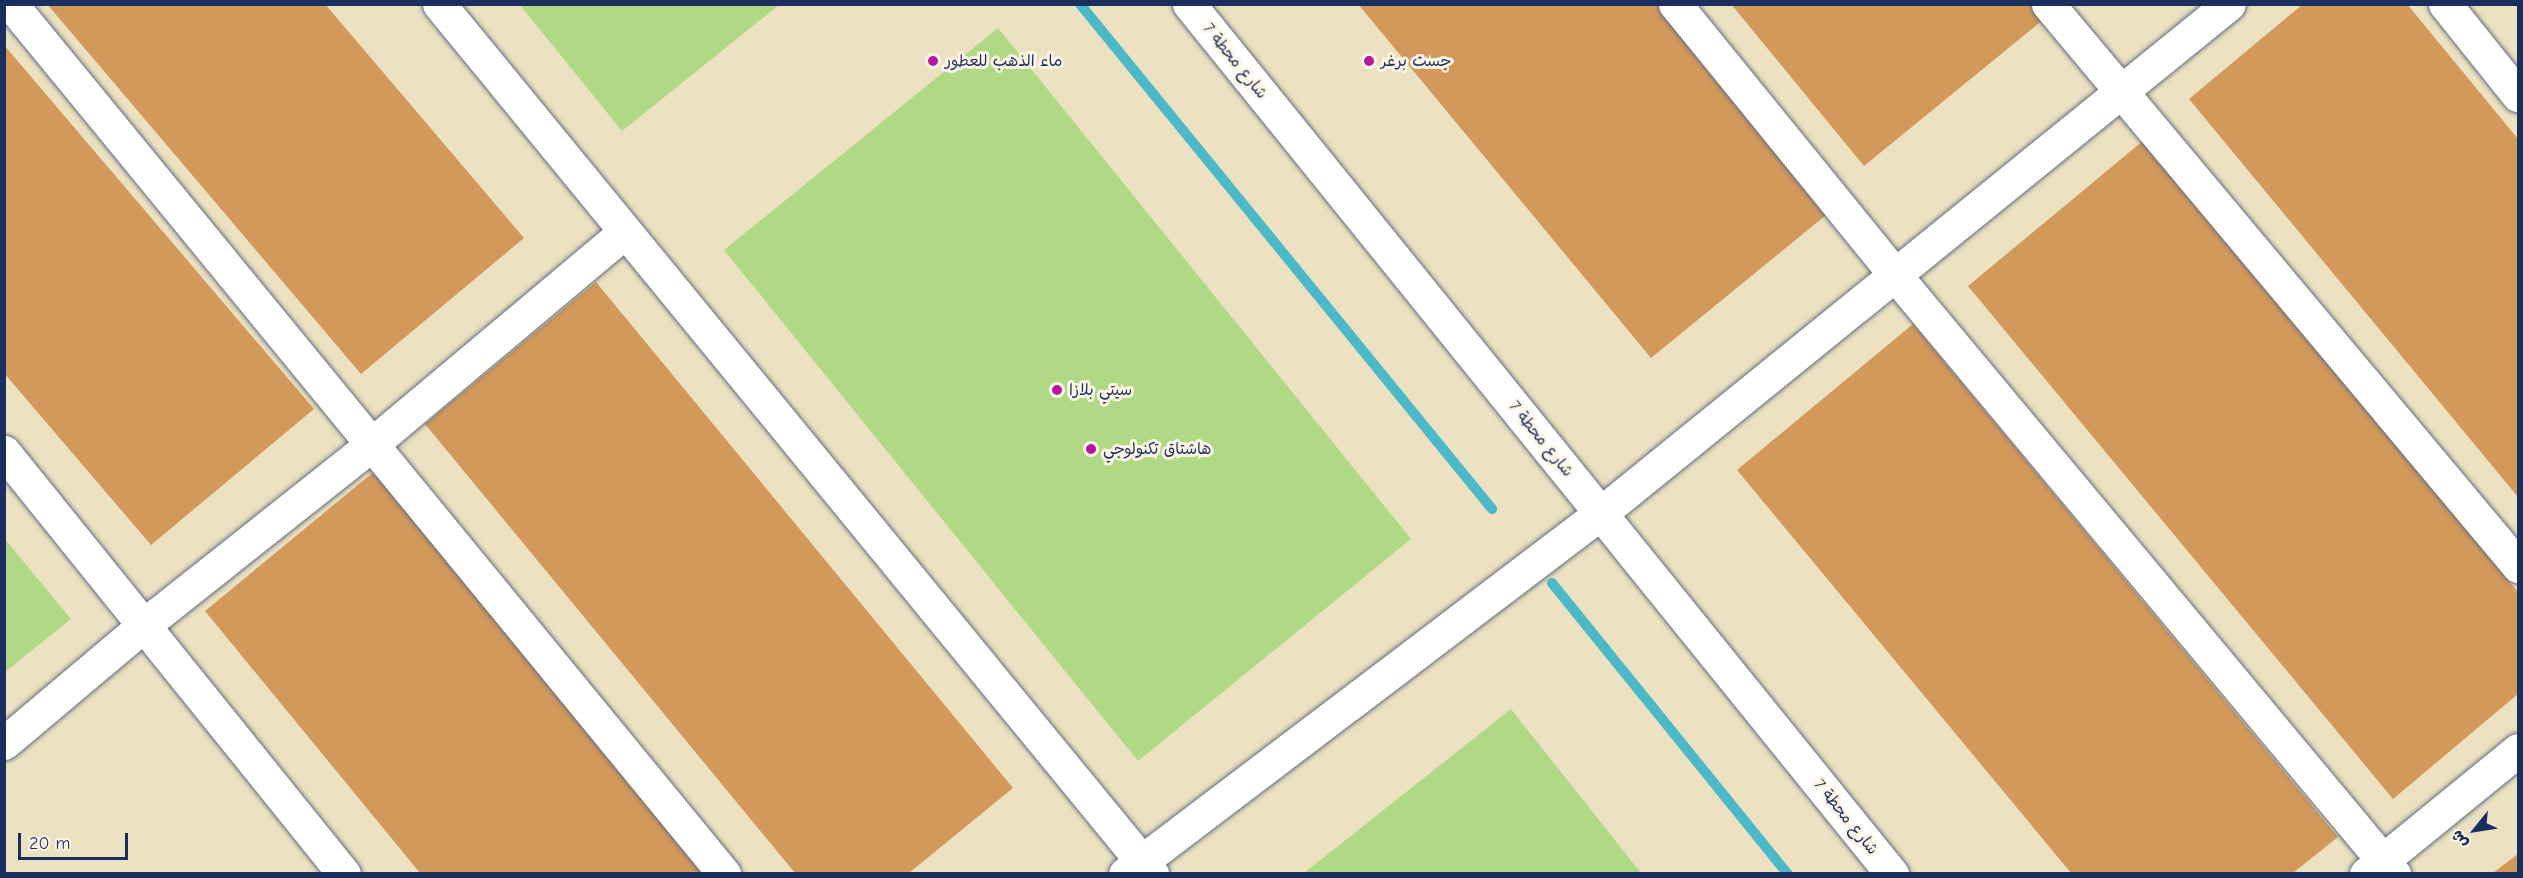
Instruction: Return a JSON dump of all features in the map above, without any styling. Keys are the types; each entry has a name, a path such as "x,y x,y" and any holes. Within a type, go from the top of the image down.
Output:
{"street":[{"path":"11,4 724,873"},
{"path":"439,4 1140,869 1601,513 2122,94 2229,4"},
{"name":"شارع محطة 7","path":"1189,4 1892,873"},
{"path":"1675,4 2381,869 2518,750"},
{"path":"2048,4 2518,566"},
{"path":"2445,4 2518,95"},
{"path":"4,743 144,625 372,444 625,232"},
{"path":"4,452 344,873"}],"green space":[{"path":"520,5 779,5 622,131"},
{"path":"998,28 1411,539 1138,761 724,250"},
{"path":"4,538 71,619 5,672 4,672"},
{"path":"1511,709 1641,873 1304,873"}],"building":[{"path":"47,4 325,4 524,238 361,374"},
{"path":"1358,4 1660,4 1831,211 1651,358"},
{"path":"1731,4 2033,4 2044,19 1864,166"},
{"path":"2303,4 2407,4 2518,139 2518,497 2189,99"},
{"path":"4,45 314,409 151,545 4,373"},
{"path":"2144,140 2518,592 2518,694 2393,799 1968,286"},
{"path":"596,282 1013,788 909,873 795,873 425,424"},
{"path":"1913,324 2338,837 2293,873 2071,873 1737,470"},
{"path":"376,470 709,873 420,873 205,611"},
{"path":"2518,854 2518,873 2493,873"}],"waterway":[{"path":"1080,4 1492,509"},
{"path":"1552,583 1788,874"}],"place":[{"name":"ماء الذهب للعطور","path":"933,61"},
{"name":"جست برغر","path":"1369,61"},
{"name":"سيتي بلازا","path":"1057,390"},
{"name":"هاشتاق تكنولوجي","path":"1091,449"}]}
